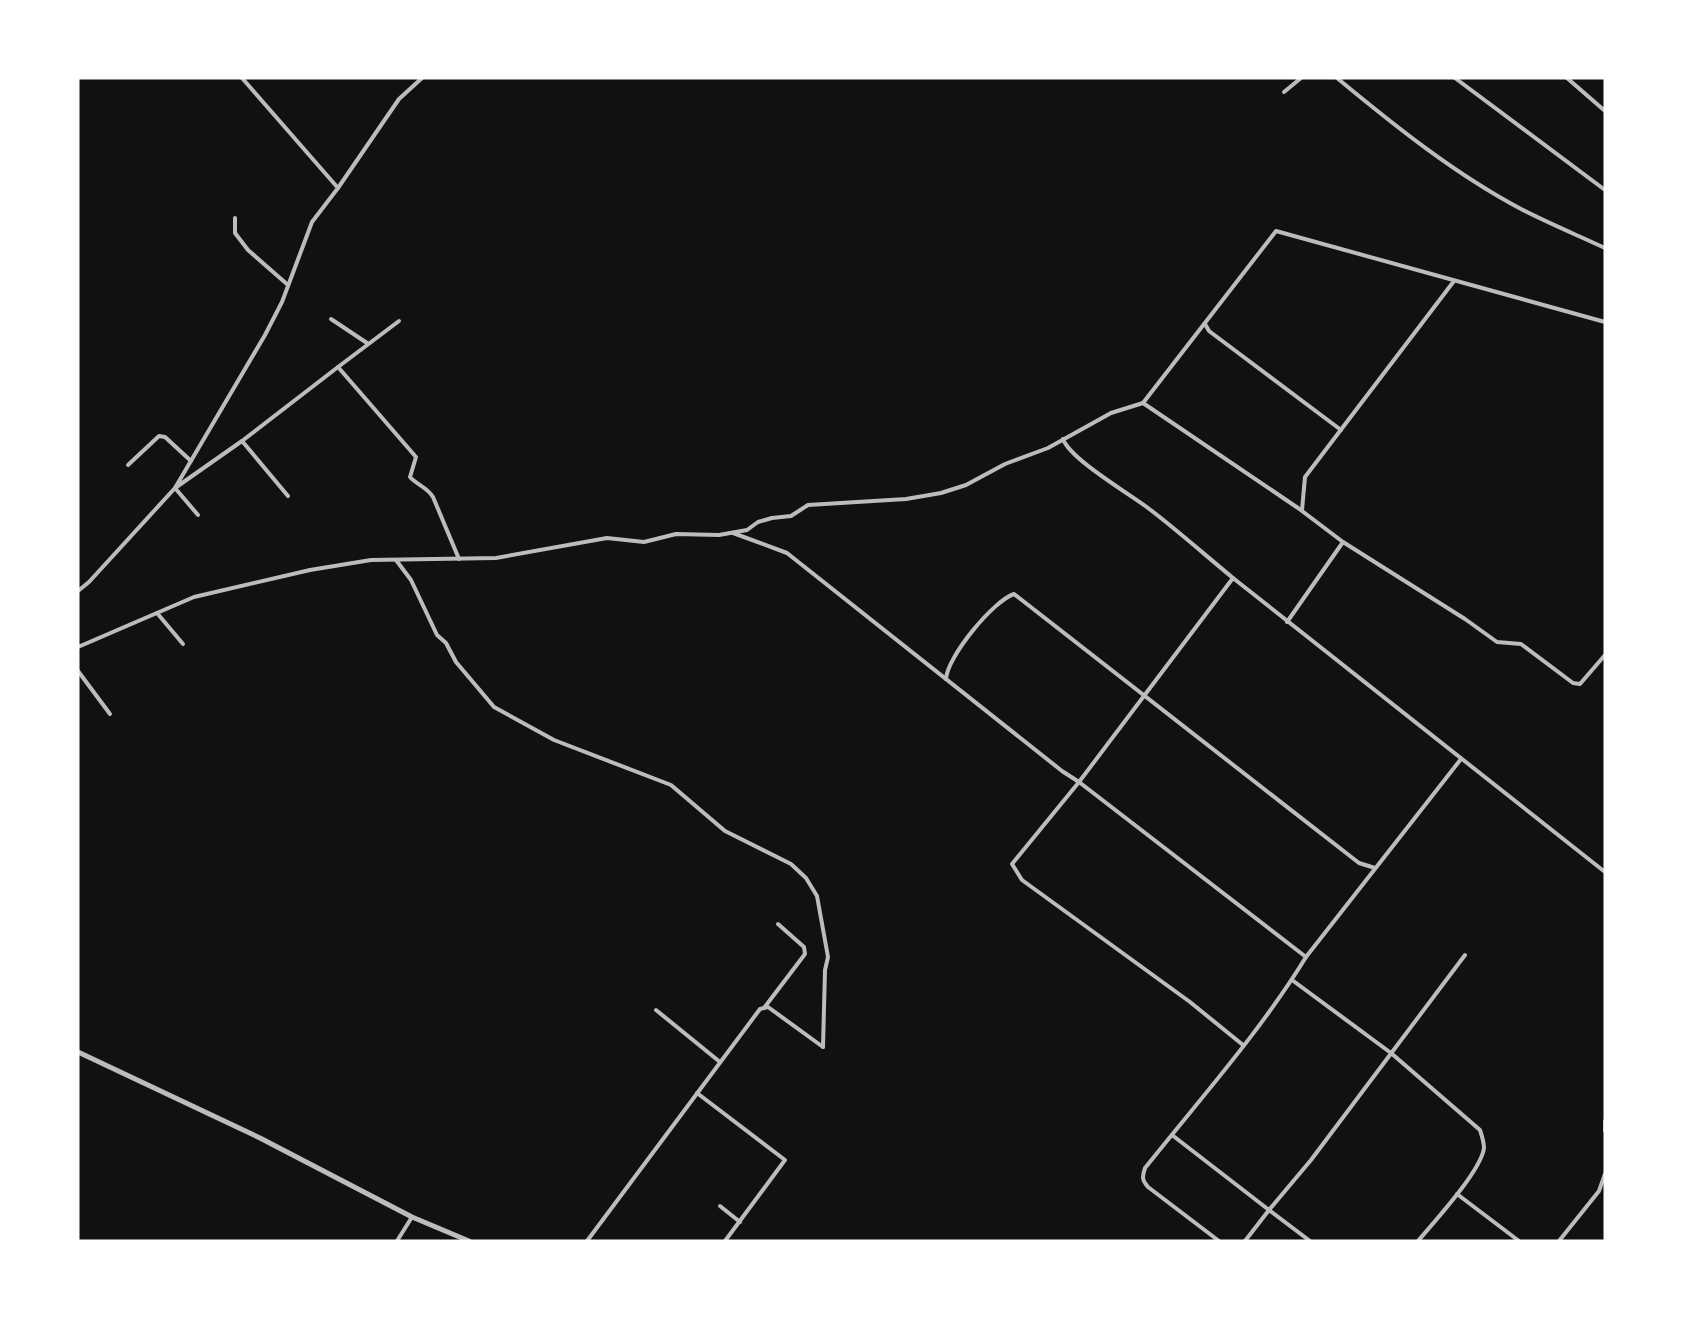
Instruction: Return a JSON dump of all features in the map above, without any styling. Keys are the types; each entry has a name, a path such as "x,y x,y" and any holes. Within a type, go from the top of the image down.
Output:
{"street":[{"path":"242,78 338,188"},
{"path":"78,591 89,582 175,488 265,335 288,285 312,222 399,99 422,78"},
{"path":"1284,92 1300,78"},
{"path":"1337,78 1393,124 1460,172 1521,209 1605,248"},
{"path":"1455,78 1605,190"},
{"path":"1567,78 1605,111"},
{"path":"235,218 235,232 248,250 288,285"},
{"path":"78,647 194,597 232,587 371,560 459,559 525,554 550,550 562,544 607,537 644,542 659,541 676,534 719,535 747,530 758,522 772,518 792,516 808,505 906,499 941,493 966,485 1005,464 1048,448 1086,429 1111,413 1143,403 1276,231 1605,322"},
{"path":"1302,511 1305,477 1454,281"},
{"path":"331,319 367,343"},
{"path":"175,488 242,441 367,343 399,321"},
{"path":"1204,324 1209,331 1341,430"},
{"path":"338,367 416,457 410,477 428,489 433,497 459,559"},
{"path":"1143,403 1302,511 1342,542 1465,619 1497,642 1521,644 1573,683 1580,684 1605,655"},
{"path":"128,465 159,436 165,437 191,461"},
{"path":"1063,439 1065,446 1085,462 1149,509 1287,622 1605,872"},
{"path":"242,441 288,496"},
{"path":"175,488 198,516"},
{"path":"733,532 787,552 1062,771 1306,957"},
{"path":"1287,622 1342,542"},
{"path":"396,560 411,580 437,635 446,643 456,662 494,707 554,740 672,785 725,831 791,864 806,879 818,896 828,957 825,970 823,1047 768,1007 764,1008"},
{"path":"1233,578 1079,782 1012,864 1022,880 1190,1002 1244,1045"},
{"path":"946,680 946,668 975,630 1003,598 1014,594 1146,694 1359,863 1374,868"},
{"path":"157,613 183,644"},
{"path":"78,670 110,714"},
{"path":"1218,1241 1143,1181 1145,1168 1244,1045 1292,980 1306,957 1461,759"},
{"path":"587,1241 760,1009 764,1008 806,954 804,947 778,924"},
{"path":"1245,1241 1311,1160 1465,955"},
{"path":"1292,980 1391,1053 1480,1130 1484,1150 1457,1194 1418,1241"},
{"path":"656,1010 720,1062"},
{"path":"78,1052 260,1138 412,1217 469,1241"},
{"path":"697,1093 785,1160 725,1241"},
{"path":"1605,1121 1605,1131"},
{"path":"1172,1135 1310,1241"},
{"path":"1559,1241 1599,1191 1605,1174"},
{"path":"1457,1194 1519,1241"},
{"path":"720,1206 740,1222"},
{"path":"397,1241 412,1217"}]}
